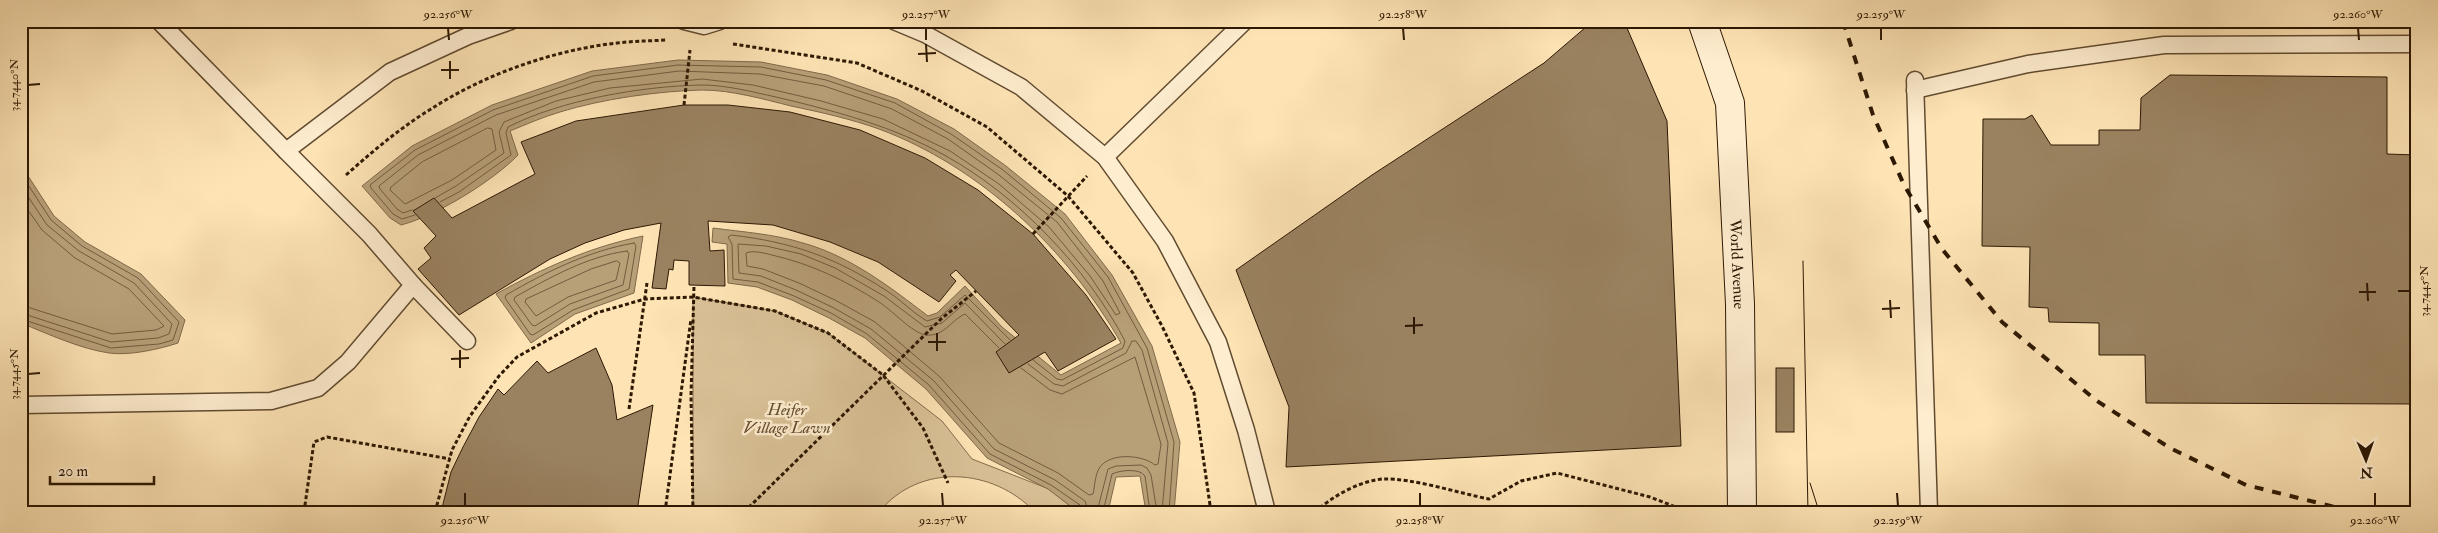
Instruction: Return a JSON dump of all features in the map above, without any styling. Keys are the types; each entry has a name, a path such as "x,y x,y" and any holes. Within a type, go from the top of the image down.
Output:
{"street":[{"name":"World Avenue","path":"1702,21 1730,103 1740,304 1742,512"}],"lane":[{"path":"159,21 369,234 467,341"},
{"path":"286,151 390,72 468,36 511,21"},
{"path":"684,21 704,26 720,21"},
{"path":"894,21 925,34 1021,87 1105,158 1165,241 1218,342 1246,430 1267,512"},
{"path":"1105,158 1245,21"},
{"path":"1929,512 1915,85 2028,64 2164,45 2417,44"},
{"path":"21,405 271,401 318,388 348,362 414,285"}],"path":[{"path":"327,192 377,148 431,108 488,78 552,56 616,43 673,39"},
{"path":"731,44 857,63 914,87 987,127 1068,196 1133,273 1162,326 1194,393 1211,512"},
{"path":"684,104 691,46"},
{"path":"1033,234 1105,158"},
{"path":"629,409 647,283"},
{"path":"665,512 694,286"},
{"path":"744,512 941,319 976,291"},
{"path":"693,297 691,396 693,512"},
{"path":"436,512 450,459 470,416 499,376 517,357 596,313 645,299 693,297 775,311 828,333 883,375 923,428 948,483"},
{"path":"304,512 314,442 327,438 450,459"},
{"path":"1315,512 1349,488 1383,479 1419,484 1489,499 1522,481 1556,473 1650,497 1681,509 1698,510"}],"green space":[{"name":"Heifer Village Lawn","path":"693,297 775,311 828,333 942,421 972,459 1049,489 1078,512 1035,512 1018,497 999,486 978,479 957,477 935,478 915,485 896,496 879,512 693,512"}],"water":[{"path":"678,60 761,62 827,75 897,99 954,129 1006,166 1065,214 1112,275 1152,346 1180,442 1174,512 1146,512 1140,476 1116,477 1108,512 1078,512 1048,489 987,458 926,389 865,338 792,300 757,287 728,283 727,244 712,242 713,228 781,237 820,249 853,264 899,294 928,316 937,313 965,286 1002,327 1061,375 1121,343 1100,309 1075,276 1048,244 1018,215 952,165 917,145 879,129 835,116 736,93 702,90 649,94 576,107 510,131 518,155 507,165 494,176 447,206 401,225 390,218 362,186 412,146 492,105 592,71"},
{"path":"21,165 54,216 85,242 141,274 185,320 178,343 135,353 109,353 76,345 21,323"},
{"path":"643,236 634,293 575,314 531,343 496,294 567,259 604,246"}],"building":[{"path":"1593,21 1624,21 1667,121 1681,446 1286,467 1289,407 1236,270 1372,175 1544,63"},
{"path":"2170,75 2387,77 2387,154 2417,155 2417,404 2146,403 2145,355 2099,355 2099,323 2049,322 2048,308 2029,307 2030,247 1982,246 1983,119 2025,119 2032,115 2051,145 2099,145 2099,130 2140,130 2141,98"},
{"path":"684,105 728,105 790,112 860,130 925,158 978,190 1033,234 1086,295 1116,339 1058,371 1045,352 1009,373 996,352 1019,335 956,270 950,275 956,281 939,302 878,262 830,242 773,225 708,221 710,251 724,250 725,286 689,285 689,261 674,260 673,270 669,269 666,289 652,288 661,223 624,230 585,243 550,259 459,315 418,269 431,258 424,248 436,236 413,211 434,198 452,218 535,174 521,142 576,121"},
{"path":"596,348 612,385 617,420 653,405 637,512 441,512 451,472 479,417 498,389 504,395 537,361 548,373"},
{"path":"1776,368 1794,368 1794,432 1776,432"}],"tram line":[{"path":"1803,261 1808,512"},
{"path":"1810,483 1817,505 1822,512"}],"railway":[{"path":"1843,21 1873,115 1904,185 1942,249 2002,322 2097,401 2170,448 2246,485 2355,512"}]}
